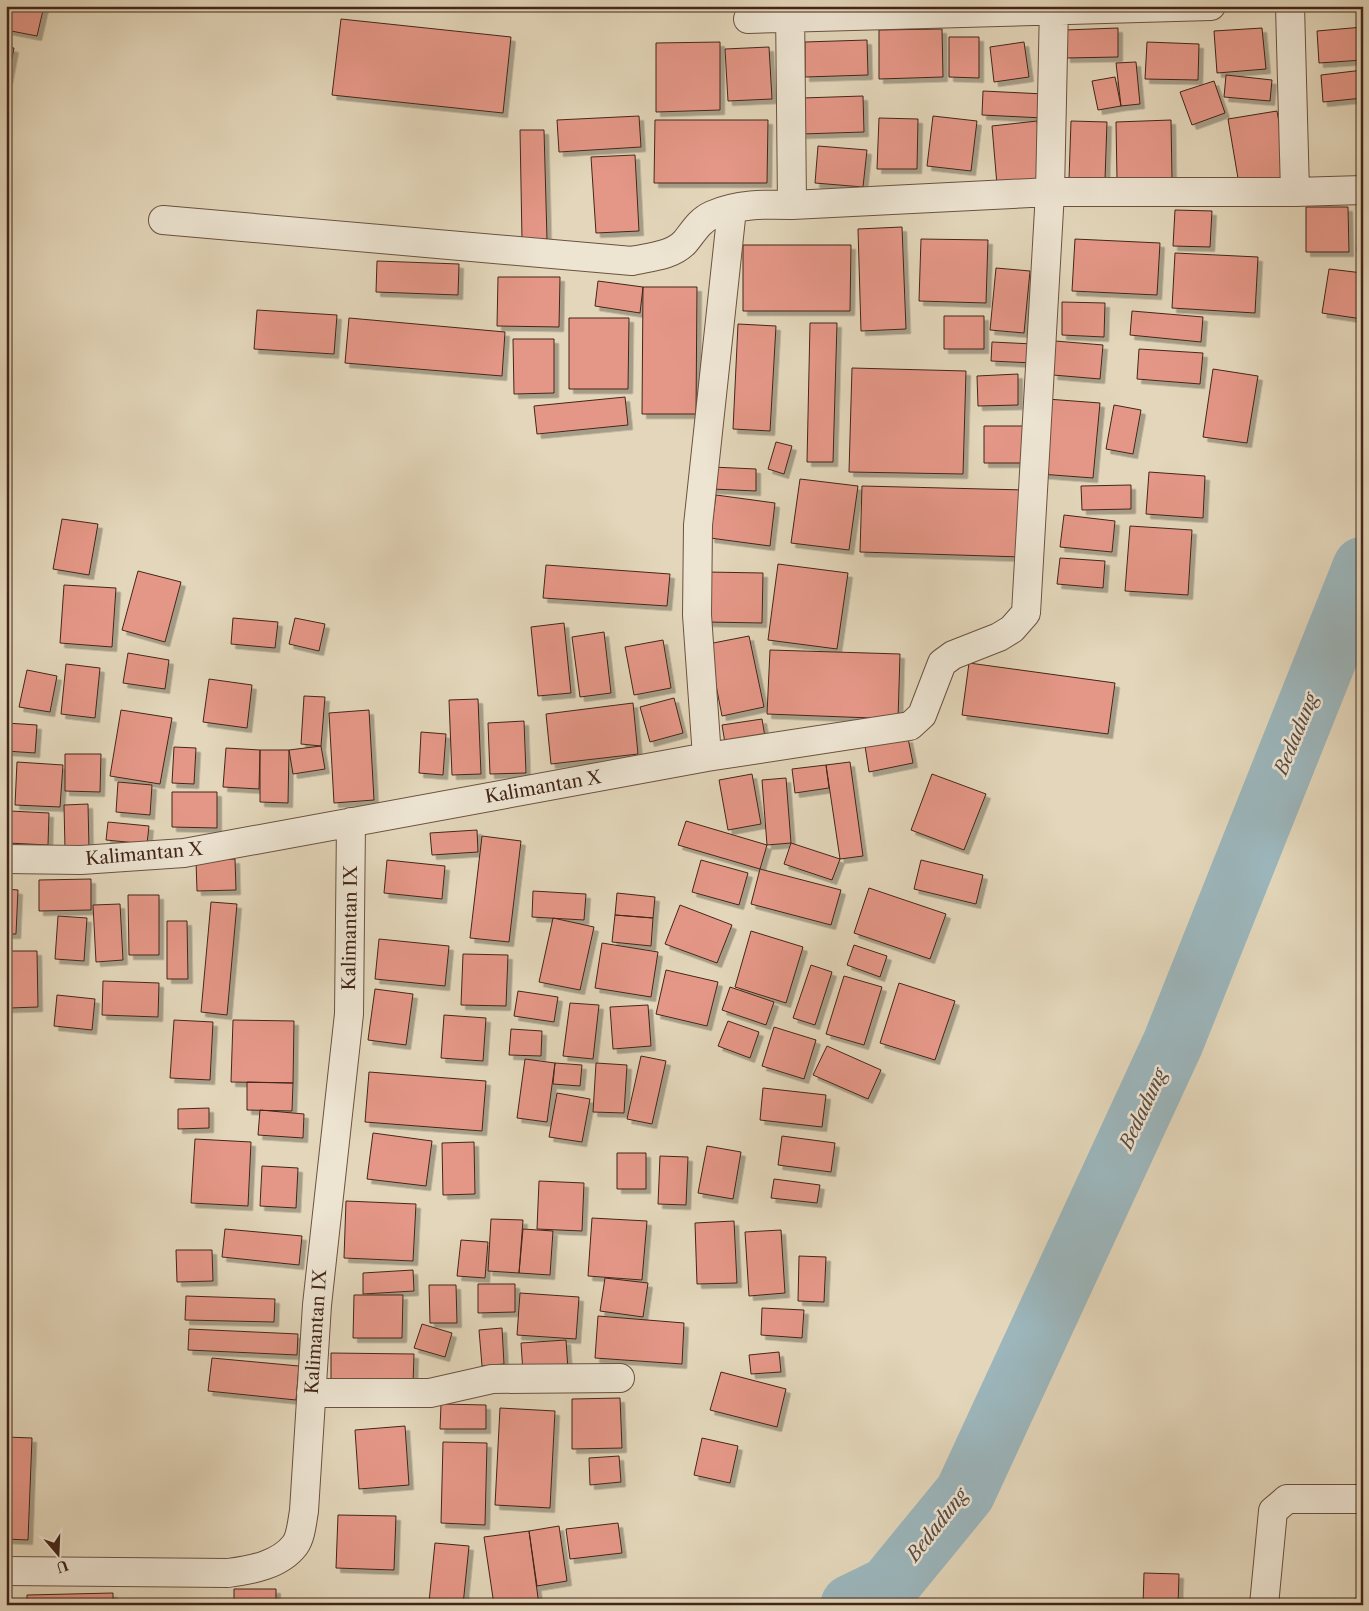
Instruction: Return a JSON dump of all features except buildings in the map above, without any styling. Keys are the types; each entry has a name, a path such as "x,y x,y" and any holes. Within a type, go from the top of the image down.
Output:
{"street":[{"path":"748,19 790,12 1211,6"},
{"path":"1290,6 1295,192"},
{"path":"1050,192 1054,8"},
{"path":"790,12 792,205"},
{"path":"163,220 632,261 668,254 684,243 701,222 711,215 756,204 792,205 1050,192 1295,192 1363,190"},
{"name":"Kalimantan X","path":"6,859 81,860 184,853 707,756 910,726 922,714 942,663 953,655 1006,633 1012,629 1026,612 1050,192"},
{"path":"707,756 697,614 698,525 732,209"},
{"name":"Kalimantan IX","path":"6,1571 228,1573 250,1570 268,1564 287,1554 296,1544 304,1512 316,1305 349,1014 351,822"},
{"path":"311,1393 430,1393 492,1379 620,1378"},
{"path":"1264,1605 1273,1511 1287,1500 1363,1499"}],"waterway":[{"name":"Bedadung","path":"851,1605 888,1587 965,1493 1173,1043 1363,567"}]}
